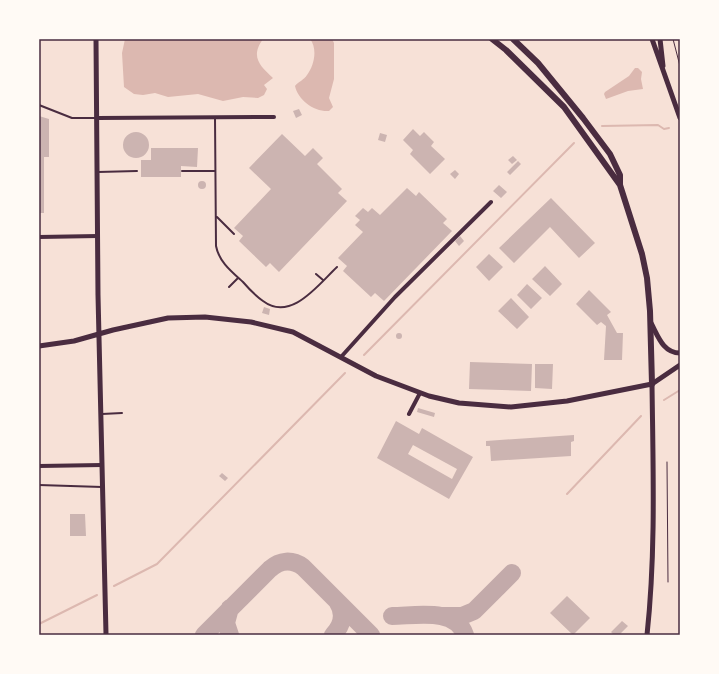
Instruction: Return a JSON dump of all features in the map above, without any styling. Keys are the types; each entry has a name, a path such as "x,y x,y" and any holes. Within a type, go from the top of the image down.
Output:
{"main road":[{"path":"492,39 506,50 564,107 620,185"},
{"path":"513,39 538,63 583,118 610,154 620,175 620,185 642,254 651,323 652,384"}],"street":[{"path":"96,39 98,236 106,635"},
{"path":"652,39 680,118"},
{"path":"660,39 665,79"},
{"path":"97,118 274,117"},
{"path":"342,357 395,297 491,202"},
{"path":"39,237 98,236"},
{"path":"39,346 74,341 100,333 168,318 205,317 251,322 293,332 376,376 420,393 459,403 511,407 567,401 652,384 680,365"},
{"path":"651,323 665,348 675,353 680,353"},
{"path":"647,635 650,604 653,462 652,384"},
{"path":"409,414 420,393"},
{"path":"39,466 102,465"}],"lane":[{"path":"39,105 72,118 97,118"},
{"path":"215,118 216,224 218,252 223,263 262,301 273,306 281,307 300,302 337,267"},
{"path":"97,172 137,171"},
{"path":"182,171 215,171"},
{"path":"217,217 234,234"},
{"path":"316,274 323,280"},
{"path":"229,287 238,278"},
{"path":"101,414 122,413"},
{"path":"39,485 103,487"}],"path":[{"path":"673,39 680,66"},
{"path":"667,462 668,582"}],"shaded area":[{"path":"125,39 263,39 257,51 258,61 273,78 264,85 267,89 264,95 258,98 243,97 223,101 198,94 168,97 155,93 143,95 134,94 124,87 122,53"},
{"path":"310,39 332,39 334,43 334,79 329,98 333,107 329,111 323,111 312,107 299,96 295,86 306,77 312,67 314,48"},
{"path":"635,68 638,68 642,72 641,79 643,89 628,91 606,99 604,94 605,92 629,76"}],"building":[{"path":"299,109 302,115 296,118 293,111"},
{"path":"39,116 49,119 49,157 44,157 44,213 39,213"},
{"path":"413,129 420,136 424,132 434,142 431,146 445,159 430,174 410,154 413,150 403,140"},
{"path":"136,132 145,136 149,145 145,154 136,158 127,154 123,145 127,136"},
{"path":"380,133 387,135 385,142 378,140"},
{"path":"282,134 305,156 313,148 323,158 317,164 342,189 338,193 347,201 279,272 270,263 266,267 239,241 243,236 234,228 271,189 249,168"},
{"path":"151,148 198,148 197,167 181,166 181,177 141,177 141,160 151,160"},
{"path":"513,156 517,160 512,164 508,160"},
{"path":"518,161 521,164 510,175 507,172"},
{"path":"455,170 459,174 455,179 450,174"},
{"path":"202,181 205,182 205,188 202,189 199,188 198,185 199,182"},
{"path":"499,185 507,192 501,198 493,191"},
{"path":"407,188 416,196 419,192 447,219 443,223 452,231 384,301 375,293 371,297 343,271 347,266 338,258 363,232 355,225 360,220 355,216 363,208 368,212 372,208 380,215"},
{"path":"551,198 595,243 579,258 550,227 514,263 499,248"},
{"path":"460,236 464,241 459,246 455,241"},
{"path":"489,254 503,267 489,281 476,267"},
{"path":"545,266 562,284 550,296 532,279"},
{"path":"527,284 542,298 531,309 517,295"},
{"path":"589,290 611,312 607,315 617,333 623,333 622,360 604,360 606,326 601,322 597,325 576,304"},
{"path":"511,298 529,317 517,329 498,311"},
{"path":"264,307 270,309 269,315 262,313"},
{"path":"399,333 402,336 399,339 396,336"},
{"path":"470,362 532,364 531,391 469,389"},
{"path":"535,364 553,364 552,389 535,388"},
{"path":"418,408 435,413 434,417 417,412"},
{"path":"396,421 419,434 422,428 473,457 449,499 377,458","holes":["413,445 457,469 452,479 408,454"]},
{"path":"574,435 574,441 571,442 571,456 491,461 490,446 486,446 486,441"},
{"path":"222,473 228,478 225,481 219,476"},
{"path":"70,514 85,514 86,536 70,536"},
{"path":"567,596 590,618 573,635 550,613"},
{"path":"622,621 628,626 619,635 614,635 611,632"}],"waterway":[{"path":"602,126 658,125 664,129 669,128"},
{"path":"364,355 574,143"},
{"path":"114,586 157,564 345,373"},
{"path":"664,400 680,390"},
{"path":"567,494 641,416"},
{"path":"39,624 97,595"}],"taxiway":[{"path":"204,635 270,569 282,562 295,563 303,567 371,635"},
{"path":"440,616 462,616 474,611 512,573"},
{"path":"333,635 339,627 342,619 340,605 337,601"},
{"path":"230,608 226,623 230,635"},
{"path":"392,616 434,615 444,617 453,620 460,626 465,635"}]}
